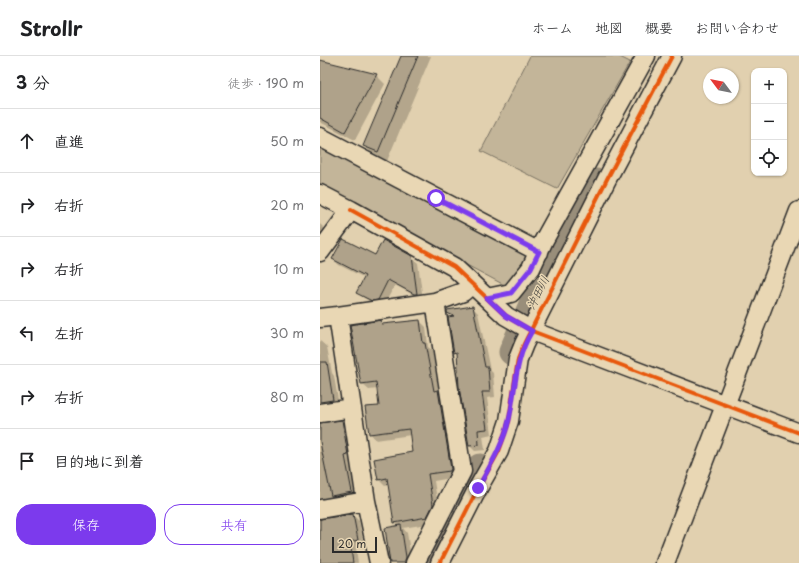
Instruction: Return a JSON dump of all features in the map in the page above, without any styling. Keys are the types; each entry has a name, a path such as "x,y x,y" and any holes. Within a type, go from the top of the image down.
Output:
{"street":[{"path":"440,563 478,488 499,451 509,421 518,359 524,344 532,331 607,179 672,56"},
{"path":"487,298 511,293 531,268 645,57 664,72"},
{"path":"320,137 539,252"},
{"path":"320,194 454,267 506,316 532,331 799,433"},
{"path":"320,252 351,210"},
{"path":"665,563 799,211"},
{"path":"320,318 435,302 463,292 472,284"},
{"path":"415,563 462,471 435,302"},
{"path":"338,316 366,501 379,563"},
{"path":"320,413 352,408"},
{"path":"320,509 366,501"}],"shaded area":[{"path":"530,56 618,56 630,62 557,189 481,151"},
{"path":"320,145 531,257 510,288 320,187"}],"building":[{"path":"401,56 418,56 378,152 363,146"},
{"path":"320,60 377,74 345,132 320,118"},
{"path":"343,239 375,255 383,240 412,256 417,294 414,294 388,280 378,300 372,301 356,293 365,276 332,259"},
{"path":"473,306 485,367 488,367 490,392 482,392 487,429 478,430 479,445 469,446 459,387 457,352 454,353 448,317 454,316 447,313 447,310"},
{"path":"381,320 382,324 420,320 423,343 425,343 434,391 438,390 451,469 450,471 428,474 433,505 427,517 394,523 387,478 378,480 374,459 412,452 409,429 369,434 365,407 379,406 376,382 361,384 350,325"},
{"path":"320,362 327,362 333,400 320,402"},
{"path":"342,420 348,455 345,456 352,492 331,496 320,442 320,423"},
{"path":"353,514 358,540 350,542 353,563 320,563 320,519"},
{"path":"401,525 406,557 405,563 390,563 385,528"}],"waterway":[{"name":"沖田川","path":"512,352 533,302 597,182"},
{"name":"沖田川","path":"429,563 480,467"}],"cycle path":[{"path":"440,563 478,488 499,451 509,421 518,359 524,344 607,179 672,56"},
{"path":"351,210 454,267 506,316 532,331 799,433"}],"route":[{"path":"436,198 539,252 531,268 511,293 487,298 506,316 532,331 524,344 518,359 509,421 499,451 478,488"}]}
